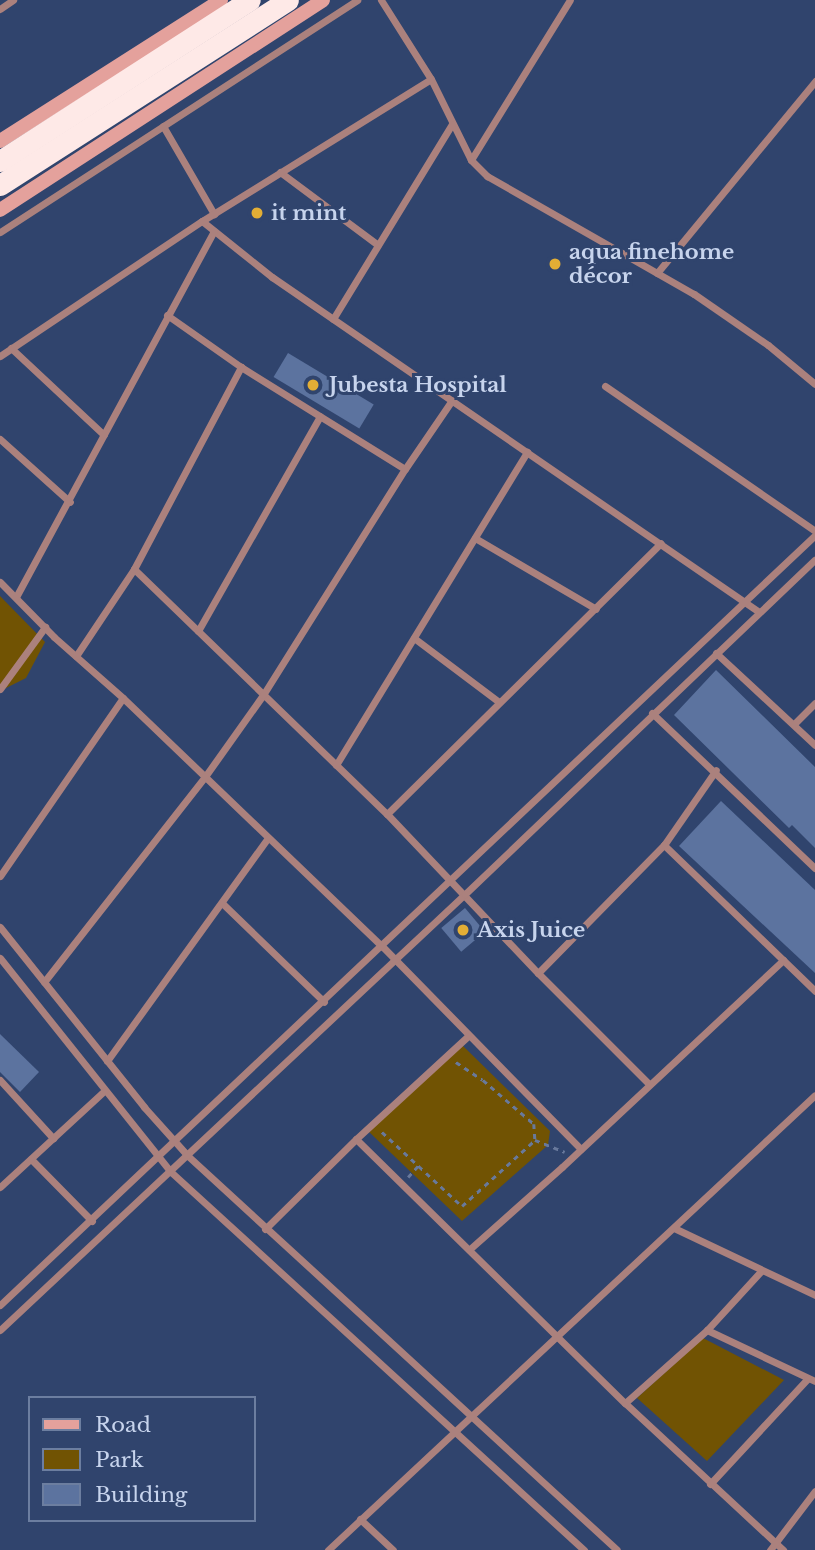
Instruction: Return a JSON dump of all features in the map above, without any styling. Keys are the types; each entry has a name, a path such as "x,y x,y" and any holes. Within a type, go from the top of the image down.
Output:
{"highway":[{"path":"0,161 250,0"},
{"path":"0,185 288,0"}],"street":[{"path":"0,9 13,0"},
{"path":"0,141 221,0"},
{"path":"0,211 323,0"},
{"path":"0,232 357,0"},
{"path":"471,160 570,0"},
{"path":"385,2 431,79 471,160 500,187 723,312 815,384"},
{"path":"0,356 202,221 431,79"},
{"path":"657,273 815,80"},
{"path":"332,319 452,124"},
{"path":"163,126 214,214"},
{"path":"280,172 378,245"},
{"path":"202,221 332,319 759,612"},
{"path":"16,597 214,231"},
{"path":"167,315 241,367 405,469"},
{"path":"11,348 104,435"},
{"path":"76,656 134,569 241,367"},
{"path":"0,1305 452,881 815,533 606,386"},
{"path":"44,982 204,778 263,695 405,469 452,400"},
{"path":"198,631 320,415"},
{"path":"0,439 69,502"},
{"path":"336,765 527,452"},
{"path":"474,538 596,609"},
{"path":"387,814 661,543"},
{"path":"0,1330 465,894 815,559"},
{"path":"134,569 387,814 538,973 649,1084"},
{"path":"0,582 382,946 581,1149"},
{"path":"0,689 45,627"},
{"path":"414,638 499,702"},
{"path":"716,653 815,745"},
{"path":"0,876 123,698"},
{"path":"794,724 815,703"},
{"path":"652,713 716,770 815,868"},
{"path":"538,973 664,845 716,770"},
{"path":"107,1060 268,838"},
{"path":"664,845 815,991"},
{"path":"222,904 324,1002"},
{"path":"0,927 188,1156 617,1550"},
{"path":"0,958 171,1172 584,1550"},
{"path":"471,1248 574,1156 783,960"},
{"path":"265,1229 356,1139 468,1036"},
{"path":"0,1080 53,1138"},
{"path":"0,1187 104,1091"},
{"path":"328,1550 815,1095"},
{"path":"356,1139 471,1248 557,1337 773,1547 783,1550"},
{"path":"31,1158 92,1221"},
{"path":"674,1228 815,1295"},
{"path":"625,1403 708,1330 761,1271"},
{"path":"708,1330 812,1380 710,1485"},
{"path":"773,1547 815,1490"},
{"path":"360,1519 393,1550"}],"path":[{"path":"453,1060 483,1080 534,1124 535,1140"},
{"path":"390,1124 381,1133 462,1206 535,1140"},
{"path":"535,1140 574,1156"}],"green space":[{"path":"0,596 45,642 26,678 0,691"},
{"path":"461,1044 550,1131 548,1145 462,1221 367,1130"},
{"path":"703,1338 784,1380 707,1461 637,1398"}],"building":[{"path":"288,353 374,405 359,429 274,377"},
{"path":"716,670 815,767 815,848 792,825 789,828 674,715"},
{"path":"721,801 815,890 815,973 679,846"},
{"name":"Axis Juice","path":"465,908 485,932 461,952 441,928"},
{"path":"0,1034 39,1072 20,1092 0,1072"}],"place":[{"name":"it mint","path":"257,213"},
{"name":"aqua finehome décor","path":"555,264"},
{"name":"Jubesta Hospital","path":"313,385"},
{"name":"Axis Juice","path":"463,930"}]}
